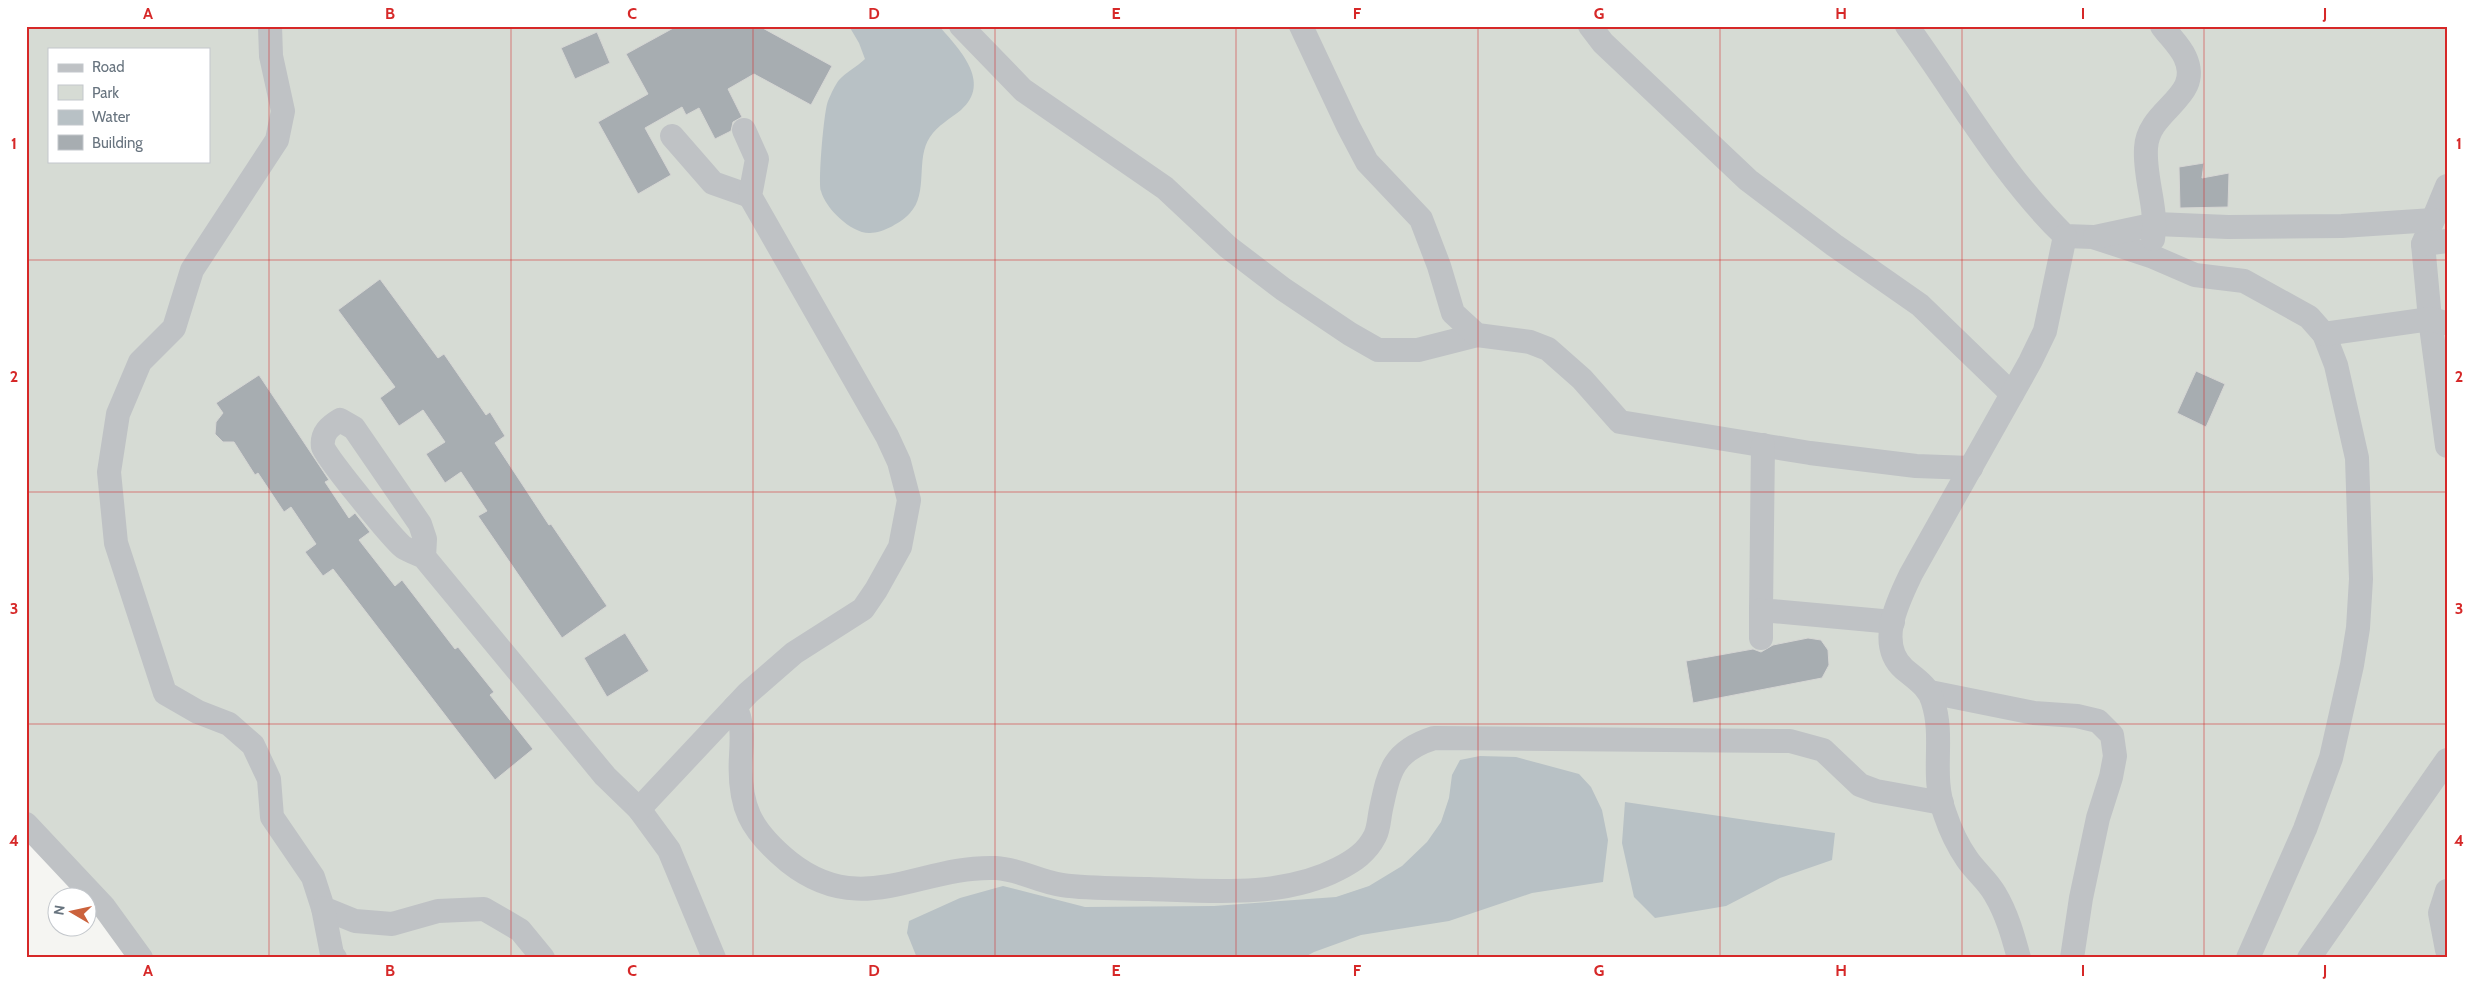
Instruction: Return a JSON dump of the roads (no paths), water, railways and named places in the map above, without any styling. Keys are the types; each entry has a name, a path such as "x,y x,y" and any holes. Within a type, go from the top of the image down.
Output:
{"street":[{"path":"270,26 271,56 283,111 277,140 192,270 174,328 140,362 118,414 109,472 116,543 165,693 198,712 229,724 253,745 270,779 272,817 313,877 323,908 332,954 336,958"},
{"path":"961,26 1023,90 1165,188 1228,247 1283,289 1350,334 1378,350 1418,350 1476,335 1530,342 1548,349 1582,379 1620,422 1763,445 1916,466 1972,468"},
{"path":"1301,26 1367,162 1420,219 1439,266 1453,313 1476,335"},
{"path":"1590,26 1603,43 1748,180 1920,305 2012,394"},
{"path":"1907,26 2007,170 2040,211 2065,236 2093,237 2156,224 2228,227 2342,226 2434,220"},
{"path":"2151,256 2156,224 2146,148 2153,124 2186,89 2190,72 2184,56 2162,26"},
{"path":"639,809 735,707 794,653 863,609 888,572 900,547 909,500 898,462 887,436 750,196 756,159 744,130"},
{"path":"672,136 712,183 750,196"},
{"path":"2447,186 2423,244 2438,321 2447,446"},
{"path":"2019,958 2010,925 1995,893 1966,858 1945,815 1936,782 1938,716 1930,692 1902,667 1893,651 1890,633 1896,605 1911,574 1972,468 2045,331 2065,236"},
{"path":"2093,237 2151,256 2195,275 2244,281 2309,317 2324,334 2336,365 2357,458 2361,579 2358,628 2352,665 2331,758 2305,829 2248,958"},
{"path":"2423,244 2447,241"},
{"path":"2324,334 2438,321"},
{"path":"424,557 425,539 420,524 354,428 340,420 329,426 323,439 323,449 333,465 403,547 424,557 605,776 639,809 669,850 714,958"},
{"path":"1761,638 1763,445"},
{"path":"1761,610 1892,622"},
{"path":"1930,692 2034,713 2077,716 2098,721 2112,735 2115,756 2112,778 2098,818 2081,898 2072,958"},
{"path":"735,707 740,716 742,747 740,777 742,800 746,814 755,829 790,862 821,882 838,888 877,888 978,868 1006,869 1062,885 1098,888 1226,891 1290,885 1336,870 1359,857 1376,833 1389,775 1395,762 1405,752 1419,743 1434,738 1790,741 1823,750 1860,785 1876,791 1942,803"},
{"path":"2309,958 2444,771"},
{"path":"26,824 104,907 141,958"},
{"path":"2447,891 2440,914 2447,950"},
{"path":"323,908 355,921 392,924 438,911 484,909 520,930 543,958"}],"water":[{"path":"849,26 939,26 963,55 973,77 974,88 970,99 961,110 944,122 930,137 923,155 921,186 916,205 902,220 875,233 855,229 840,219 828,205 820,185 822,146 828,101 839,80 865,59 859,43"},
{"path":"1480,756 1516,757 1579,774 1591,787 1602,810 1608,840 1603,882 1532,893 1449,921 1361,935 1314,952 1303,958 917,958 907,933 909,921 960,898 1003,886 1085,907 1214,906 1336,897 1369,886 1402,866 1427,842 1441,822 1449,798 1452,775 1460,760"},
{"path":"1625,802 1835,833 1832,860 1780,878 1726,906 1655,918 1634,897 1622,843"}]}
